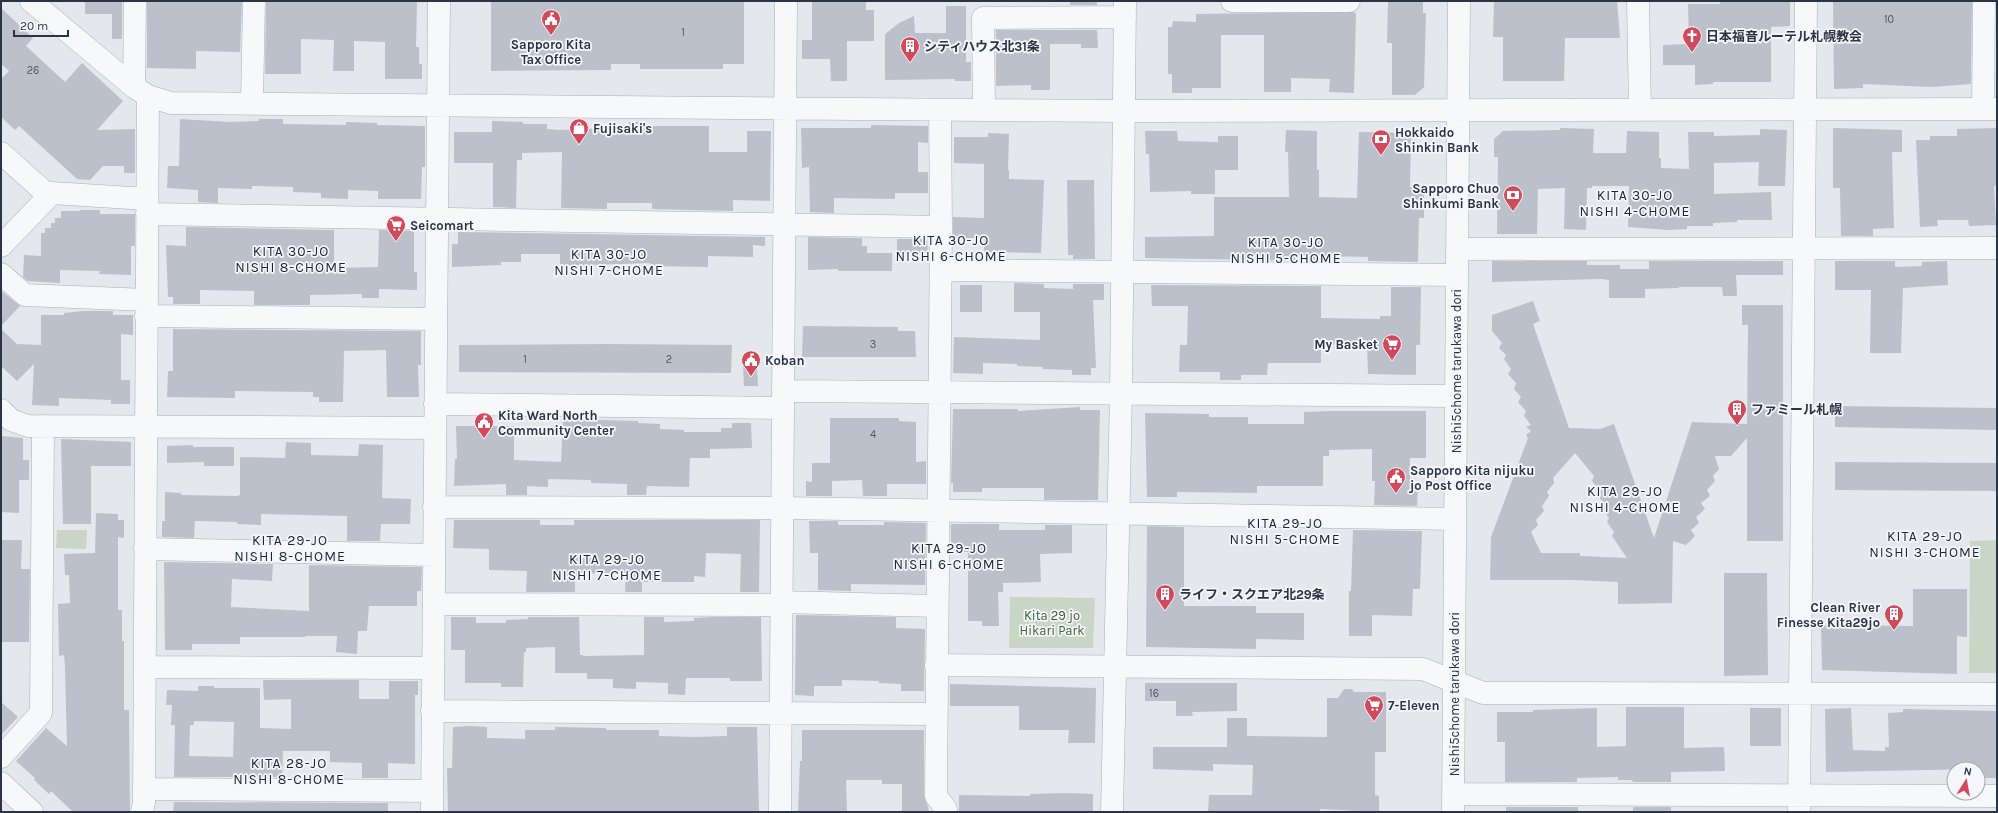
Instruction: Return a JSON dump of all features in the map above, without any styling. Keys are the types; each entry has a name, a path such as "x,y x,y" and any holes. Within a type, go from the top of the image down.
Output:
{"street":[{"path":"31,1 141,92 171,103 438,103 784,109 1124,111 1990,109 1984,1"},
{"path":"135,1 147,207 144,802 142,812"},
{"path":"252,103 254,1"},
{"path":"144,789 432,802 434,428 439,1"},
{"path":"780,812 784,109 786,1"},
{"path":"1232,1 1349,1"},
{"name":"Nishi5chome tarukawa dori","path":"1453,803 1459,1"},
{"path":"1638,1 1640,110"},
{"path":"1799,804 1806,1"},
{"path":"984,110 983,18 1125,9 1121,393 1112,812"},
{"path":"940,110 941,270 936,665 936,796 946,809 946,812"},
{"path":"1,153 49,196"},
{"path":"1,246 52,193 147,207 436,218 941,227"},
{"path":"1457,249 1997,248"},
{"path":"941,270 1457,275"},
{"path":"1,274 25,295 146,308 435,319"},
{"path":"435,404 783,400 939,392 1456,396"},
{"path":"1,410 11,420 28,426 434,428"},
{"path":"1,757 40,713 43,426"},
{"path":"434,508 782,508 1455,519"},
{"path":"145,549 434,555"},
{"path":"434,604 781,603 937,606"},
{"path":"936,665 1423,669 1483,693 1997,694"},
{"path":"145,667 433,668"},
{"path":"432,711 936,714"},
{"path":"1,783 32,812"},
{"path":"1453,803 1799,804 1997,796"}],"green space":[{"path":"57,530 87,530 86,549 56,548"},
{"path":"1997,540 1997,673 1969,673 1970,541"},
{"name":"Kita 29 jo Hikari Park","path":"1010,597 1095,598 1093,648 1009,648"}],"building":[{"path":"85,1 122,1 122,39 112,39 112,14 85,14"},
{"path":"147,1 242,1 240,52 196,51 196,69 147,68"},
{"path":"266,1 417,1 416,47 419,47 419,64 422,64 422,79 385,79 385,42 354,41 354,71 333,71 334,40 301,39 301,74 265,74"},
{"path":"491,1 744,1 744,64 723,64 723,69 640,69 640,64 611,64 611,70 491,71"},
{"path":"812,1 866,1 866,10 874,10 874,41 847,41 847,81 831,81 830,59 802,59 802,40 812,40"},
{"path":"1070,1 1097,1 1097,5 1070,5"},
{"path":"1388,1 1423,1 1423,13 1426,13 1424,87 1415,95 1392,95 1392,43 1387,43"},
{"path":"1494,1 1617,1 1620,38 1565,38 1564,81 1503,81 1503,37 1493,37"},
{"path":"1720,1 1790,1 1790,26 1771,27 1771,82 1713,82 1713,84 1695,85 1695,65 1663,65 1663,45 1689,44 1688,4 1720,4"},
{"path":"1833,1 1972,1 1971,84 1932,87 1863,84 1863,88 1834,89"},
{"path":"946,6 966,6 966,62 971,62 971,81 955,81 955,79 885,80 885,34 899,23 914,16 915,33 946,33"},
{"path":"1,8 33,38 26,46 65,82 82,63 123,101 97,130 135,129 135,173 124,173 124,166 103,166 90,180 77,179 19,126 15,130 1,117 1,79 9,71 1,64"},
{"path":"1356,13 1354,93 1329,92 1330,79 1291,78 1291,92 1264,92 1264,35 1221,35 1221,88 1192,88 1192,93 1172,93 1172,74 1168,74 1168,27 1172,27 1173,21 1196,22 1196,14"},
{"path":"996,30 1097,30 1098,48 1081,48 1081,44 1050,44 1050,90 1031,90 1031,85 996,86"},
{"path":"180,119 230,122 259,121 259,119 283,119 283,124 346,125 346,122 377,123 377,125 425,126 425,167 422,167 421,199 378,199 378,191 348,190 348,199 321,198 321,193 293,192 293,187 252,186 252,189 218,188 218,203 198,202 198,190 167,188 168,166 179,166"},
{"path":"492,121 523,122 523,124 547,124 547,129 559,130 609,128 609,125 629,125 629,122 643,122 643,126 709,126 709,152 747,152 747,131 771,131 770,201 733,200 733,211 652,209 652,203 607,203 607,209 561,208 562,152 522,153 522,160 517,160 516,208 493,207 493,163 454,163 454,132 492,132"},
{"path":"871,125 928,126 928,143 918,142 918,172 928,172 928,193 895,193 895,199 834,198 834,213 810,212 809,167 802,168 801,128 871,128"},
{"path":"1560,128 1594,129 1593,153 1626,153 1627,131 1659,132 1659,158 1661,158 1661,168 1689,169 1688,132 1714,132 1714,136 1760,135 1760,129 1787,130 1785,186 1758,186 1759,162 1714,163 1714,194 1771,192 1772,220 1737,220 1737,222 1713,223 1713,226 1687,226 1687,229 1669,230 1628,227 1629,186 1592,186 1592,188 1587,188 1586,230 1564,229 1565,188 1538,189 1537,234 1497,234 1498,157 1494,157 1494,139 1503,131 1560,130"},
{"path":"1833,128 1902,130 1902,152 1892,152 1894,228 1873,229 1873,236 1841,236 1840,188 1833,188"},
{"path":"1997,128 1997,186 1994,186 1996,225 1969,226 1968,220 1937,220 1938,226 1920,227 1916,140 1930,140 1930,136 1957,136 1957,129"},
{"path":"1286,130 1317,131 1319,197 1357,198 1359,132 1411,133 1410,187 1424,187 1424,218 1419,218 1418,262 1368,261 1368,257 1321,256 1321,261 1145,258 1145,237 1214,236 1214,197 1289,197 1288,152 1285,152"},
{"path":"1145,131 1177,131 1178,141 1218,142 1218,136 1238,136 1238,170 1215,170 1215,194 1191,194 1191,191 1150,192 1149,154 1146,154"},
{"path":"988,133 1009,134 1009,179 1044,180 1041,253 984,252 984,238 953,238 953,217 984,218 984,164 954,163 954,137 988,137"},
{"path":"1067,180 1094,180 1095,259 1073,259 1073,255 1068,255"},
{"path":"100,210 100,214 135,214 135,246 131,246 131,275 99,274 100,271 60,270 60,283 28,281 23,277 24,255 41,256 41,233 45,233 45,228 51,228 51,223 55,223 55,218 61,218 61,211"},
{"path":"186,227 334,230 334,268 378,267 379,230 414,231 414,272 417,272 417,290 379,289 379,298 362,298 362,294 310,295 310,305 254,305 254,291 200,290 200,304 173,304 173,297 168,297 166,245 186,246"},
{"path":"458,232 765,237 765,246 753,245 753,257 708,256 708,267 650,266 650,263 560,266 560,254 521,254 521,262 501,262 501,265 452,267 452,244 458,244"},
{"path":"808,237 862,238 862,246 867,246 867,253 892,253 892,271 838,271 838,269 808,270"},
{"path":"897,239 927,239 928,253 897,253"},
{"path":"1492,261 1587,261 1587,265 1620,265 1620,269 1649,269 1649,261 1783,261 1783,275 1736,275 1737,296 1723,296 1722,287 1679,287 1645,289 1645,298 1609,298 1609,280 1492,282"},
{"path":"1835,261 1895,261 1895,267 1922,266 1922,262 1947,261 1948,285 1903,288 1901,353 1870,353 1871,290 1835,290"},
{"path":"1014,283 1044,284 1044,288 1073,289 1073,284 1104,284 1104,300 1093,300 1096,368 1091,368 1091,375 1072,375 1072,370 1043,369 1043,367 1017,366 1017,364 983,363 983,374 953,373 954,337 1040,340 1040,312 1014,312"},
{"path":"960,285 982,285 982,312 960,312"},
{"path":"1151,285 1321,286 1321,318 1380,319 1380,316 1391,316 1391,287 1421,287 1420,345 1416,345 1416,375 1368,374 1367,345 1321,344 1321,363 1268,363 1267,375 1241,375 1241,380 1220,380 1220,372 1179,372 1180,345 1187,345 1188,306 1152,306"},
{"path":"1,291 20,306 1,326"},
{"name":"ファミール札幌","path":"1533,301 1540,321 1533,324 1569,428 1600,429 1614,424 1654,538 1692,422 1747,424 1748,325 1742,325 1742,305 1783,305 1783,541 1747,541 1747,438 1731,456 1715,456 1719,469 1713,476 1715,481 1707,490 1710,496 1701,503 1705,509 1696,517 1699,523 1691,530 1695,536 1686,545 1673,541 1672,603 1618,604 1618,582 1573,580 1490,580 1491,537 1528,438 1526,435 1531,431 1526,427 1531,425 1524,416 1526,411 1518,402 1521,397 1514,389 1516,383 1508,374 1511,369 1504,359 1506,355 1499,348 1502,343 1492,331 1492,315","holes":["1575,453 1594,476 1592,481 1599,490 1597,495 1604,503 1602,508 1609,518 1607,522 1614,532 1612,536 1627,558 1580,556 1580,553 1541,553 1531,532 1538,525 1536,520 1544,511 1542,506 1549,496 1547,492 1554,483 1553,478"]},
{"path":"83,311 113,311 113,315 133,315 133,335 121,334 121,380 130,380 130,404 111,404 111,400 59,398 59,406 32,405 34,364 17,381 1,366 1,329 17,344 41,345 41,315 64,315 64,313"},
{"path":"803,326 898,327 898,331 915,331 916,357 802,357"},
{"path":"173,329 421,331 421,365 418,365 419,397 387,397 386,350 344,351 343,402 319,402 319,397 313,397 313,392 235,391 235,398 167,397 168,371 173,371"},
{"path":"459,345 732,345 731,373 459,372"},
{"path":"743,365 757,366 758,386 744,386"},
{"path":"1835,406 1997,408 1997,430 1835,427"},
{"path":"1080,407 1080,410 1100,410 1098,500 1044,500 1044,488 982,488 982,492 953,492 953,483 951,483 953,409 1018,409 1018,411"},
{"path":"1426,411 1426,458 1410,458 1410,485 1418,485 1417,506 1374,505 1375,481 1372,481 1372,449 1329,450 1329,456 1323,456 1323,486 1257,486 1257,493 1177,492 1177,497 1147,497 1145,413 1209,414 1209,417 1248,417 1248,424 1304,424 1304,412"},
{"path":"830,418 899,418 899,421 916,422 916,462 926,461 926,484 887,484 887,496 863,496 862,480 832,481 832,496 806,496 806,481 812,482 812,463 830,463"},
{"path":"563,419 638,421 638,423 660,424 660,429 684,430 684,432 721,432 721,428 732,428 732,423 751,423 752,448 710,449 710,458 690,458 689,487 647,486 646,495 627,495 627,484 591,483 591,480 548,479 548,487 527,486 527,495 506,495 506,484 454,486 455,459 457,459 456,426 514,426 514,460 561,462"},
{"path":"1,436 23,438 23,460 29,460 29,480 19,480 19,513 1,512"},
{"path":"61,439 131,442 131,466 91,466 91,524 63,524"},
{"path":"286,442 311,443 311,455 358,456 359,444 383,445 382,498 411,499 410,524 381,524 380,541 347,541 347,516 261,514 261,525 237,524 237,522 195,521 194,538 162,537 162,521 165,521 165,492 181,493 181,495 240,495 240,457 285,458"},
{"path":"193,445 193,447 234,447 234,466 204,466 204,462 167,463 167,446"},
{"path":"1835,462 1997,463 1997,491 1835,490"},
{"path":"96,513 118,514 118,520 124,520 124,538 118,537 118,610 122,610 122,641 124,641 124,710 129,710 130,812 73,812 51,791 49,794 34,780 35,778 16,761 46,728 67,746 65,667 64,655 59,656 58,604 70,603 69,575 65,575 64,554 95,553"},
{"path":"454,520 540,520 540,525 574,525 574,520 760,520 759,592 740,592 741,554 706,553 705,577 694,576 694,582 642,582 642,592 625,592 626,574 578,573 578,578 575,578 575,592 526,592 527,571 489,570 489,549 453,548"},
{"path":"809,521 838,521 838,525 884,525 884,522 926,523 925,585 851,584 851,591 818,590 818,553 810,553"},
{"path":"951,524 999,524 999,530 1045,530 1045,525 1072,525 1072,553 1040,554 1041,582 1003,583 1003,592 998,592 999,626 982,626 982,621 968,621 968,552 951,552"},
{"path":"1147,526 1184,527 1184,606 1256,606 1256,613 1304,613 1304,640 1256,639 1256,649 1146,647"},
{"path":"1353,530 1422,531 1420,589 1413,589 1412,616 1372,615 1372,636 1349,636 1349,591 1351,591"},
{"path":"1,540 22,540 21,569 30,569 29,642 1,642"},
{"path":"164,562 273,564 272,581 232,579 231,607 309,611 309,565 422,567 421,591 417,591 417,606 369,606 367,631 358,631 357,654 336,652 337,636 240,637 240,644 192,644 192,650 165,650"},
{"path":"1724,573 1767,573 1768,675 1724,676"},
{"name":"Clean River Finesse Kita29jo","path":"1913,589 1967,589 1967,637 1957,636 1957,674 1822,670 1821,625 1913,626"},
{"path":"796,615 896,617 896,628 925,629 924,691 901,691 901,684 879,683 879,681 842,680 842,686 814,686 814,696 795,695"},
{"path":"451,617 476,617 476,623 506,623 506,620 528,619 528,617 579,617 580,655 583,656 644,655 644,617 664,617 664,622 694,621 694,618 712,617 761,617 762,681 730,681 730,678 686,678 685,695 668,694 668,683 636,682 636,689 613,688 613,679 587,679 587,673 555,673 555,647 526,648 526,652 524,652 523,687 501,687 501,683 465,683 465,650 451,650"},
{"path":"263,680 359,680 359,699 389,699 389,681 418,681 418,695 415,695 415,764 388,763 388,778 362,778 362,763 330,762 330,751 283,751 282,777 174,777 175,725 171,725 172,705 166,705 167,690 198,691 198,686 214,686 214,688 260,688 260,728 291,729 291,699 264,700","holes":["194,721 234,722 233,757 189,756 190,725 194,725"]},
{"path":"1145,683 1237,683 1237,711 1192,712 1193,716 1176,716 1176,701 1145,701"},
{"path":"950,684 1096,688 1095,743 1068,743 1069,730 1019,730 1019,706 950,706"},
{"path":"1344,689 1352,689 1354,692 1386,692 1386,752 1375,752 1375,795 1379,796 1379,812 1320,809 1320,812 1208,812 1209,795 1252,795 1253,765 1213,764 1213,771 1153,769 1153,747 1227,747 1227,718 1247,718 1247,736 1327,737 1327,698 1338,698"},
{"path":"1,702 18,717 1,735"},
{"path":"1626,707 1684,707 1684,748 1724,747 1725,771 1671,772 1671,782 1633,782 1632,780 1618,780 1618,777 1577,778 1577,782 1505,782 1505,742 1497,742 1497,712 1533,712 1533,710 1597,708 1597,747 1626,746"},
{"path":"1750,708 1781,708 1781,746 1750,746"},
{"path":"1851,708 1853,750 1885,751 1885,747 1889,747 1888,713 1903,712 1903,709 1997,711 1997,778 1986,778 1986,761 1946,761 1946,770 1826,772 1825,709"},
{"path":"453,727 487,727 487,738 525,739 525,730 555,730 555,727 606,728 606,730 659,730 659,736 695,737 727,736 727,727 757,727 759,812 448,812 447,768 452,768"},
{"path":"802,730 924,730 924,796 929,812 902,812 902,784 882,784 882,780 846,780 847,812 798,812 800,761 802,761"},
{"path":"1030,794 1093,794 1093,812 959,812 959,795 1030,796"},
{"path":"174,802 388,803 388,812 173,812"},
{"path":"1506,807 1578,807 1578,812 1506,812"},
{"path":"1633,807 1671,807 1671,812 1633,812"}],"place":[{"name":"Sapporo Kita Tax Office","path":"551,36"},
{"name":"日本福音ルーテル札幌教会","path":"1692,53"},
{"name":"シティハウス北31条","path":"910,63"},
{"name":"Fujisaki's","path":"579,145"},
{"name":"Hokkaido Shinkin Bank","path":"1381,156"},
{"name":"Sapporo Chuo Shinkumi Bank","path":"1513,212"},
{"name":"Seicomart","path":"396,242"},
{"name":"My Basket","path":"1392,361"},
{"name":"Koban","path":"751,377"},
{"name":"ファミール札幌","path":"1737,426"},
{"name":"Kita Ward North Community Center","path":"484,439"},
{"name":"Sapporo Kita nijuku jo Post Office","path":"1396,494"},
{"name":"ライフ・スクエア北29条","path":"1165,611"},
{"name":"Clean River Finesse Kita29jo","path":"1894,631"},
{"name":"7-Eleven","path":"1374,722"}],"district":[{"name":"KITA 30-JO NISHI 4-CHOME","path":"1635,204"},
{"name":"KITA 30-JO NISHI 6-CHOME","path":"951,248"},
{"name":"KITA 30-JO NISHI 5-CHOME","path":"1286,250"},
{"name":"KITA 30-JO NISHI 8-CHOME","path":"291,260"},
{"name":"KITA 30-JO NISHI 7-CHOME","path":"609,262"},
{"name":"KITA 29-JO NISHI 4-CHOME","path":"1625,500"},
{"name":"KITA 29-JO NISHI 5-CHOME","path":"1285,532"},
{"name":"KITA 29-JO NISHI 3-CHOME","path":"1925,544"},
{"name":"KITA 29-JO NISHI 8-CHOME","path":"290,548"},
{"name":"KITA 29-JO NISHI 6-CHOME","path":"949,556"},
{"name":"KITA 29-JO NISHI 7-CHOME","path":"607,568"},
{"name":"KITA 28-JO NISHI 8-CHOME","path":"289,772"}]}
